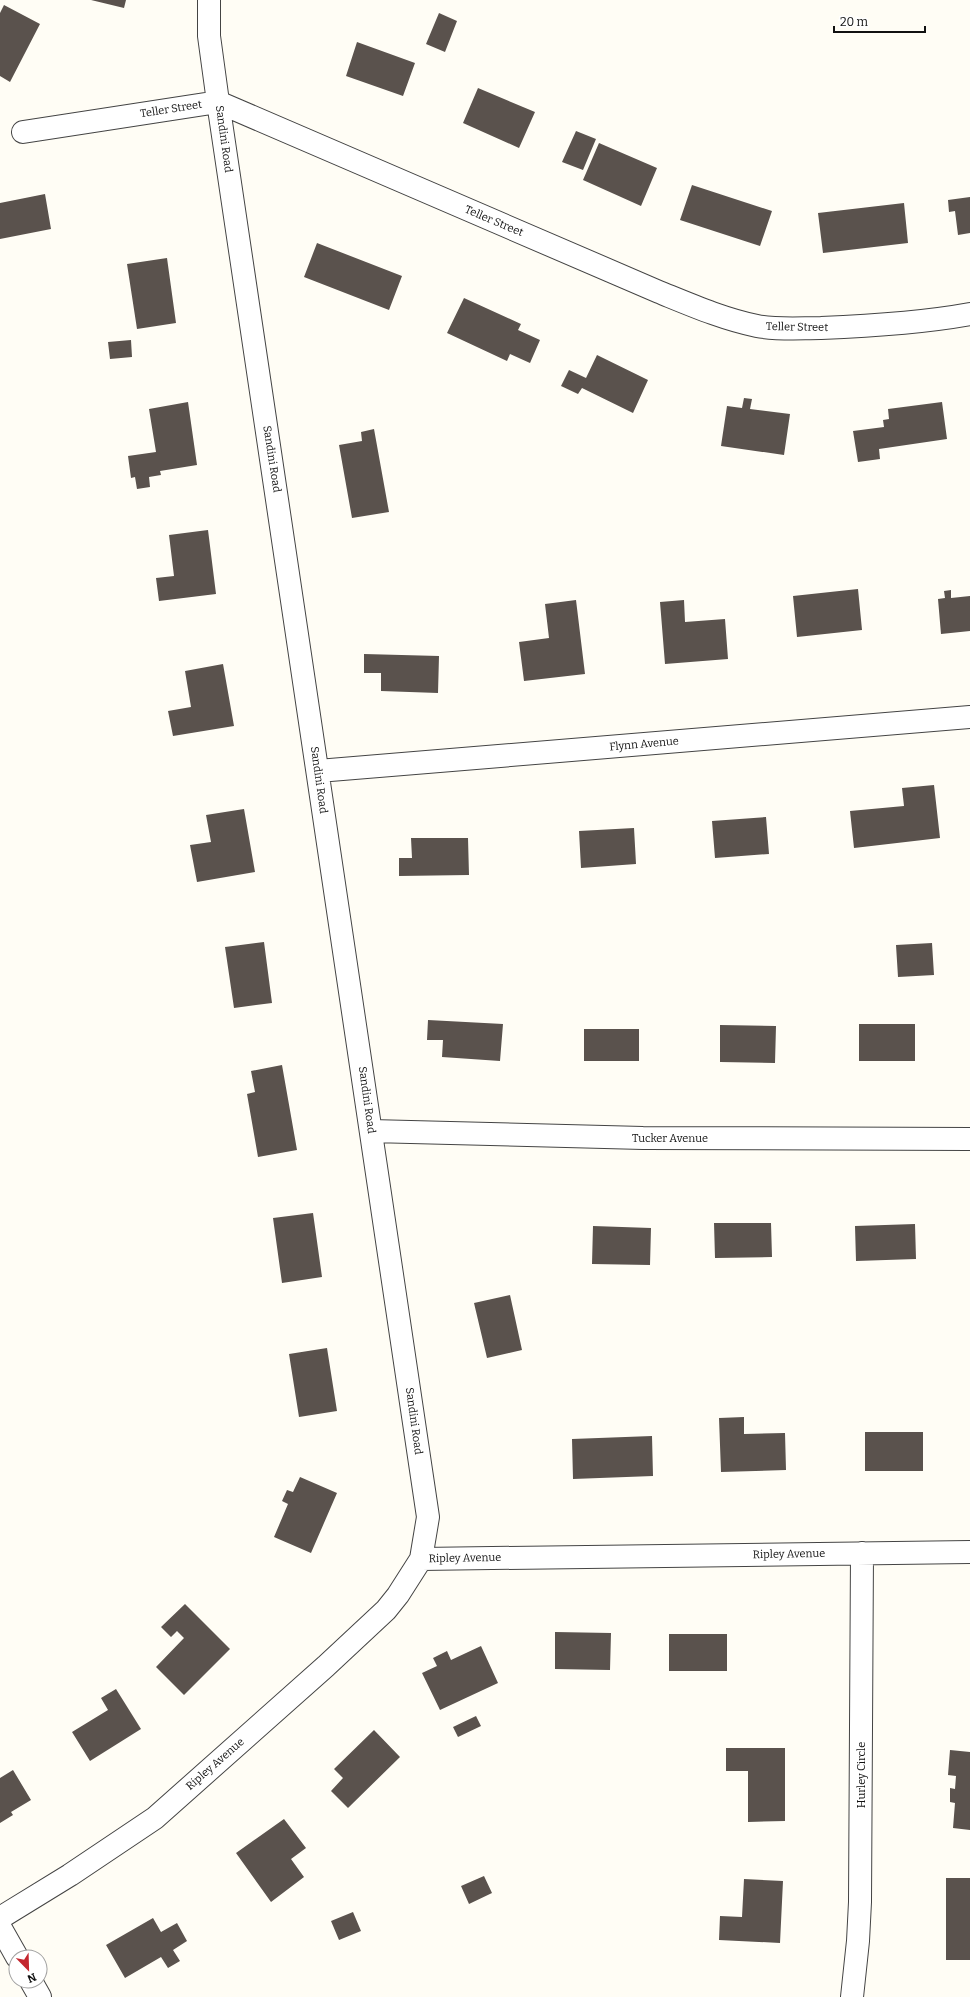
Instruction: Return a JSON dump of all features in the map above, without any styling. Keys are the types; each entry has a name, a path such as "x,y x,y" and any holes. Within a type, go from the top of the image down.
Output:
{"street":[{"name":"Sandini Road","path":"209,0 209,36 218,102 427,1502 428,1517 421,1559"},
{"name":"Teller Street","path":"23,132 218,102 666,295 702,310 740,321 758,326 782,328 820,328 871,325 970,314"},
{"name":"Flynn Avenue","path":"318,771 970,717"},
{"name":"Tucker Avenue","path":"371,1131 643,1138 970,1139"},
{"name":"Ripley Avenue","path":"0,1918 70,1875 154,1818 326,1666 381,1615 398,1595 421,1559 862,1552 970,1552"},
{"name":"Hurley Circle","path":"852,1997 858,1948 859,1908 862,1552"},
{"path":"0,1927 12,1949"}],"building":[{"path":"91,0 126,0 124,8"},
{"path":"4,5 40,24 10,82 0,76 0,13"},
{"path":"439,13 457,21 445,52 426,44"},
{"path":"357,42 415,63 403,96 346,76"},
{"path":"478,88 535,112 519,148 463,123"},
{"path":"576,131 596,139 583,170 562,162"},
{"path":"599,143 657,168 641,206 583,180"},
{"path":"692,185 772,211 760,246 680,220"},
{"path":"45,194 51,229 0,239 0,203"},
{"path":"970,197 970,233 958,235 955,211 949,212 948,200"},
{"path":"904,203 908,243 823,253 818,213"},
{"path":"317,243 402,276 389,310 304,277"},
{"path":"167,258 176,323 137,329 127,264"},
{"path":"464,298 521,324 518,330 540,340 530,363 510,354 507,361 447,333"},
{"path":"131,340 132,357 110,359 108,342"},
{"path":"597,355 648,380 633,413 582,388 578,394 561,386 569,370 586,378"},
{"path":"744,398 752,399 750,409 790,414 784,455 721,446 727,406 742,408"},
{"path":"188,402 197,465 160,471 161,475 149,477 150,487 137,489 135,477 131,478 128,456 156,452 149,409"},
{"path":"942,402 947,439 879,449 880,459 858,462 853,431 884,427 883,420 889,419 888,409"},
{"path":"374,429 389,512 352,518 339,445 362,441 361,432"},
{"path":"208,530 216,594 159,601 156,578 174,576 169,535"},
{"path":"858,589 862,630 797,637 793,596"},
{"path":"951,590 951,598 970,596 970,631 941,634 938,599 945,598 944,591"},
{"path":"576,600 585,674 524,681 519,642 549,638 545,604"},
{"path":"684,600 685,622 725,619 728,659 665,664 660,602"},
{"path":"364,654 439,656 438,693 381,691 381,673 364,673"},
{"path":"223,664 234,726 173,736 168,711 191,707 185,671"},
{"path":"934,785 940,838 854,848 850,811 904,806 902,788"},
{"path":"244,809 255,872 197,882 190,845 211,842 206,815"},
{"path":"766,817 769,854 715,858 712,821"},
{"path":"634,828 636,864 581,868 579,831"},
{"path":"411,838 468,838 469,875 399,876 399,858 412,858"},
{"path":"264,942 272,1003 234,1008 225,947"},
{"path":"932,943 934,975 898,977 896,945"},
{"path":"428,1020 503,1024 500,1061 442,1057 443,1040 427,1040"},
{"path":"859,1024 915,1024 915,1061 859,1061"},
{"path":"720,1025 776,1026 775,1063 720,1062"},
{"path":"584,1029 639,1029 639,1061 584,1061"},
{"path":"282,1065 297,1150 258,1157 247,1094 255,1092 251,1071"},
{"path":"313,1213 322,1277 282,1283 273,1218"},
{"path":"714,1223 771,1223 772,1257 715,1258"},
{"path":"915,1224 916,1259 856,1261 855,1226"},
{"path":"593,1226 651,1228 650,1265 592,1264"},
{"path":"510,1295 522,1350 487,1358 474,1303"},
{"path":"327,1348 337,1411 299,1417 289,1354"},
{"path":"744,1417 744,1434 785,1433 786,1470 721,1472 719,1418"},
{"path":"865,1432 923,1432 923,1471 865,1471"},
{"path":"652,1436 653,1476 573,1479 572,1439"},
{"path":"300,1477 337,1493 311,1553 274,1537 288,1504 282,1501 287,1490 293,1492"},
{"path":"185,1604 230,1649 184,1695 156,1667 184,1638 177,1631 171,1637 161,1627"},
{"path":"555,1632 611,1633 610,1670 555,1669"},
{"path":"669,1634 727,1634 727,1671 669,1671"},
{"path":"481,1646 498,1683 440,1710 422,1673 437,1666 433,1658 447,1651 451,1660"},
{"path":"116,1689 141,1729 90,1761 72,1732 108,1710 101,1698"},
{"path":"476,1716 481,1726 458,1737 453,1727"},
{"path":"374,1730 400,1757 348,1808 331,1791 343,1778 334,1769"},
{"path":"726,1748 785,1748 785,1821 748,1822 748,1771 726,1771"},
{"path":"950,1750 970,1752 970,1830 953,1828 955,1803 950,1802 950,1788 955,1789 956,1776 948,1775"},
{"path":"13,1770 31,1800 11,1812 13,1815 0,1823 0,1778"},
{"path":"284,1819 306,1848 291,1859 304,1877 271,1902 236,1853"},
{"path":"484,1876 492,1893 469,1904 461,1886"},
{"path":"946,1878 970,1878 970,1960 946,1960"},
{"path":"744,1879 783,1881 780,1943 719,1940 720,1916 742,1917"},
{"path":"353,1912 361,1931 339,1940 331,1921"},
{"path":"153,1918 161,1932 177,1923 187,1941 173,1950 180,1961 168,1968 161,1957 125,1978 106,1945"}]}
